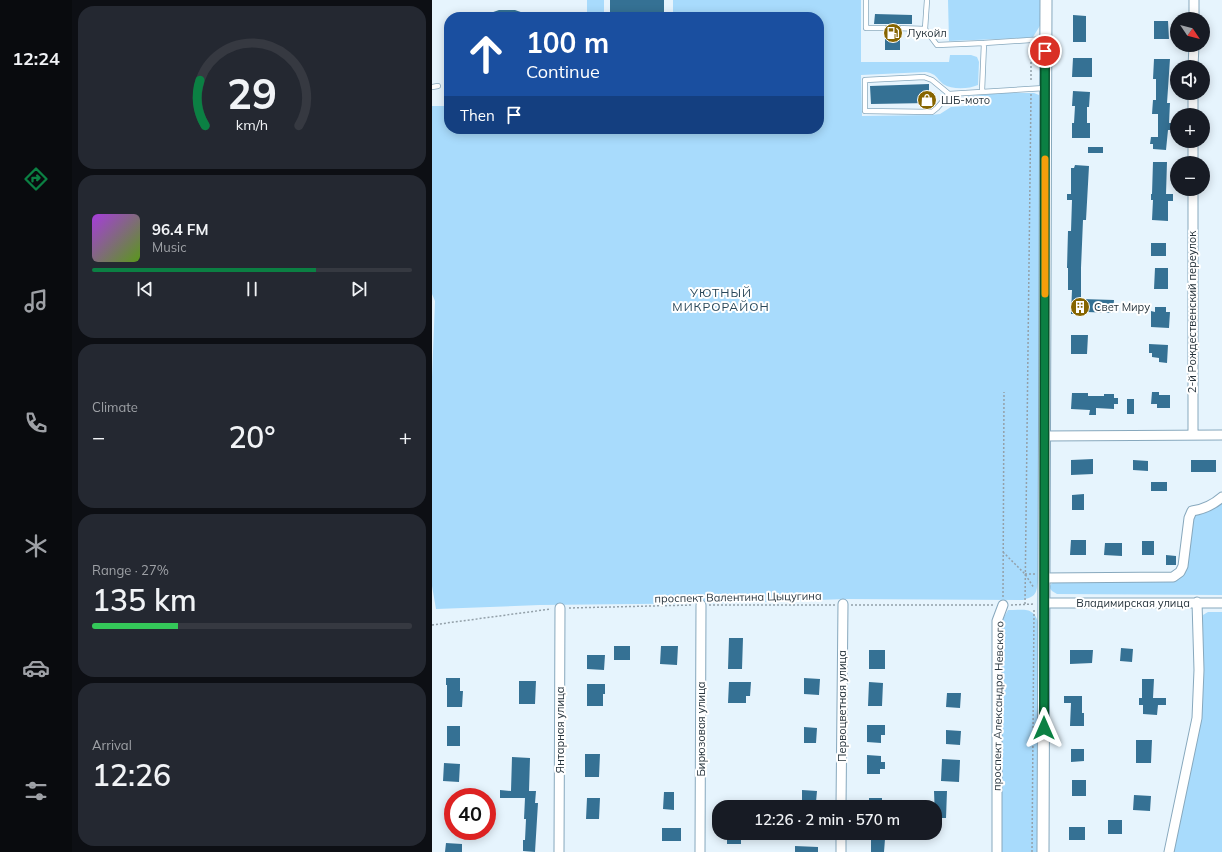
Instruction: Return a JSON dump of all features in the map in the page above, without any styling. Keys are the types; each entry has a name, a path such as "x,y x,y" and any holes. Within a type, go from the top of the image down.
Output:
{"street":[{"path":"1043,852 1039,604 1044,578 1046,0"},
{"path":"1194,0 1194,12"},
{"name":"2-й Рождественский переулок","path":"1193,196 1193,434"},
{"path":"1044,436 1222,435"},
{"path":"1044,578 1173,577 1180,572 1182,566 1189,518 1192,511 1212,505 1222,497"},
{"path":"1169,852 1197,718 1199,670 1197,602"},
{"name":"Владимирская улица","path":"1039,604 1222,603"},
{"name":"Первоцветная улица","path":"841,800 843,604"},
{"name":"Бирюзовая улица","path":"700,852 701,605"},
{"name":"проспект Александра Невского","path":"997,852 997,621 1003,605"},
{"name":"Янтарная улица","path":"559,852 560,608"},
{"path":"841,840 841,852"}],"lane":[{"path":"866,0 866,28 890,28"},
{"path":"926,0 925,29 938,45 1045,39"},
{"path":"896,28 925,29"},
{"path":"982,92 984,43"},
{"path":"949,94 932,112 865,111 865,80 924,77 932,80 949,94 1045,88"},
{"path":"432,87 438,86"}],"path":[{"path":"1025,604 1029,374 1031,40"},
{"name":"проспект Александра Невского","path":"1003,605 1004,392"},
{"path":"1003,552 1025,574 1039,604 1032,852"},
{"name":"проспект Валентина Цыцугина","path":"432,625 560,608 701,605 1039,604"}],"shaded area":[{"path":"587,0 604,0 604,12 587,12"},
{"path":"673,0 861,0 861,62 949,62 950,55 971,55 977,57 979,62 978,85 970,87 956,88 947,86 934,75 926,72 861,75 862,116 940,114 951,107 965,106 965,97 999,93 1034,93 1039,95 1041,277 1038,582 1036,592 1033,596 1023,600 846,599 732,603 540,605 436,609 432,586 432,377 435,301 432,294 432,106 444,106 444,134 824,134 824,12 673,12"},
{"path":"948,0 1042,0 1041,24 1033,37 949,41"},
{"path":"1222,500 1222,595 1057,594 1049,587 1052,583 1058,582 1157,582 1173,580 1183,576 1188,561 1194,514"},
{"path":"1008,610 1028,610 1037,619 1039,625 1037,852 1000,852 1000,624"},
{"path":"1208,612 1222,612 1222,852 1174,852 1199,732 1203,682 1201,622 1203,615"}],"building":[{"path":"610,0 664,0 664,12 610,12"},
{"path":"499,10 515,10 521,12 493,12"},
{"path":"875,14 912,15 912,24 897,24 894,27 890,24 874,24"},
{"path":"1073,15 1086,16 1086,42 1073,42"},
{"path":"1154,21 1168,21 1169,39 1154,39"},
{"path":"894,29 896,32 896,38 900,38 900,50 885,50 885,37 890,37 890,32"},
{"path":"1073,58 1092,58 1092,77 1072,77"},
{"path":"1154,59 1170,59 1167,103 1170,103 1170,130 1168,130 1166,150 1153,149 1153,144 1150,144 1151,137 1158,137 1158,114 1152,114 1153,100 1156,100 1156,79 1153,79"},
{"path":"929,84 929,103 871,104 870,86"},
{"path":"1073,91 1090,92 1089,107 1087,107 1087,123 1090,123 1090,138 1072,138 1072,123 1074,123 1075,106 1072,106"},
{"path":"1088,147 1103,147 1103,153 1088,153"},
{"path":"1153,162 1167,162 1166,194 1173,196 1173,201 1168,201 1168,221 1152,220"},
{"path":"1075,165 1089,166 1086,220 1083,220 1081,299 1114,300 1113,313 1087,312 1087,314 1071,314 1072,290 1068,290 1067,268 1068,231 1071,231 1072,200 1067,200 1067,194 1071,194 1071,168 1074,168"},
{"path":"1151,243 1166,243 1166,256 1151,256"},
{"path":"1155,268 1168,268 1168,289 1154,289"},
{"path":"1155,307 1166,307 1166,312 1170,312 1169,328 1151,327 1151,311 1155,312"},
{"path":"1071,335 1088,335 1087,354 1071,354"},
{"path":"1149,344 1168,345 1167,363 1159,362 1159,358 1152,357 1152,353 1149,353"},
{"path":"1152,392 1159,392 1159,395 1170,395 1170,408 1157,408 1157,404 1151,404"},
{"path":"1072,393 1088,393 1088,396 1104,396 1104,394 1114,394 1114,398 1118,398 1118,404 1114,404 1114,409 1096,408 1096,415 1089,415 1090,410 1071,409"},
{"path":"1127,399 1134,399 1134,414 1127,414"},
{"path":"1093,459 1093,474 1071,475 1071,460"},
{"path":"1133,460 1148,461 1148,471 1133,470"},
{"path":"1191,460 1216,460 1216,472 1191,472"},
{"path":"1151,482 1167,482 1167,491 1151,491"},
{"path":"1084,494 1084,510 1072,510 1072,495"},
{"path":"1071,540 1086,540 1086,555 1070,555"},
{"path":"1142,541 1154,541 1154,555 1142,555"},
{"path":"1105,543 1122,543 1122,556 1104,555"},
{"path":"1166,555 1176,556 1176,565 1166,565"},
{"path":"729,638 743,638 742,669 728,669"},
{"path":"614,646 630,646 630,660 614,660"},
{"path":"661,646 678,646 677,665 660,664"},
{"path":"1121,648 1133,649 1132,662 1120,661"},
{"path":"869,650 885,650 885,669 869,669"},
{"path":"1070,650 1093,650 1092,663 1070,664"},
{"path":"587,655 605,655 604,670 587,669"},
{"path":"446,678 460,678 460,691 463,691 462,707 447,707"},
{"path":"804,678 820,679 819,695 804,694"},
{"path":"1142,679 1154,679 1153,698 1166,698 1166,705 1158,705 1157,715 1143,714 1143,705 1139,705 1139,698 1142,698"},
{"path":"519,681 536,681 535,704 519,704"},
{"path":"729,682 751,682 750,696 746,696 746,703 728,703"},
{"path":"869,682 883,683 882,706 868,706"},
{"path":"587,684 605,684 603,706 587,706"},
{"path":"947,693 961,693 960,708 946,707"},
{"path":"1064,696 1082,696 1084,726 1070,726 1071,703 1064,703"},
{"path":"867,725 885,725 885,735 881,735 881,743 867,742"},
{"path":"447,726 460,726 460,746 447,746"},
{"path":"804,727 817,728 816,743 804,743"},
{"path":"946,730 961,731 960,745 946,744"},
{"path":"1136,740 1152,740 1151,763 1136,763"},
{"path":"1071,749 1084,749 1084,761 1071,762"},
{"path":"585,754 600,754 599,777 585,777"},
{"path":"867,755 881,756 881,762 885,762 885,769 880,769 880,774 867,774"},
{"path":"512,757 530,758 529,791 536,791 535,803 538,803 535,852 523,851 526,819 524,819 525,798 500,798 500,790 511,791"},
{"path":"942,759 960,760 959,782 941,781"},
{"path":"444,763 460,764 459,782 443,781"},
{"path":"1072,780 1086,780 1086,796 1072,796"},
{"path":"802,790 817,791 816,800 802,800"},
{"path":"934,791 947,791 946,818 942,818 942,800 934,800"},
{"path":"664,792 674,792 674,810 663,809"},
{"path":"1134,795 1151,796 1150,811 1133,810"},
{"path":"587,798 600,798 599,819 586,819"},
{"path":"869,798 882,798 882,800 869,800"},
{"path":"1108,820 1122,820 1122,834 1108,834"},
{"path":"1069,827 1085,827 1085,840 1069,840"},
{"path":"662,828 681,828 681,841 662,841"},
{"path":"727,840 741,840 741,844 727,844"},
{"path":"871,840 885,840 884,852 871,852"},
{"path":"446,843 462,844 462,852 445,852"},
{"path":"795,846 818,847 818,852 795,852"}],"slow traffic":[{"path":"1045,159 1045,294"}],"place":[{"name":"Лукойл","path":"893,33"},
{"name":"ШБ-мото","path":"927,100"},
{"name":"Свет Миру","path":"1080,307"}],"district":[{"name":"УЮТНЫЙ МИКРОРАЙОН","path":"721,299"}],"route":[{"path":"1044,728 1045,51"}]}
